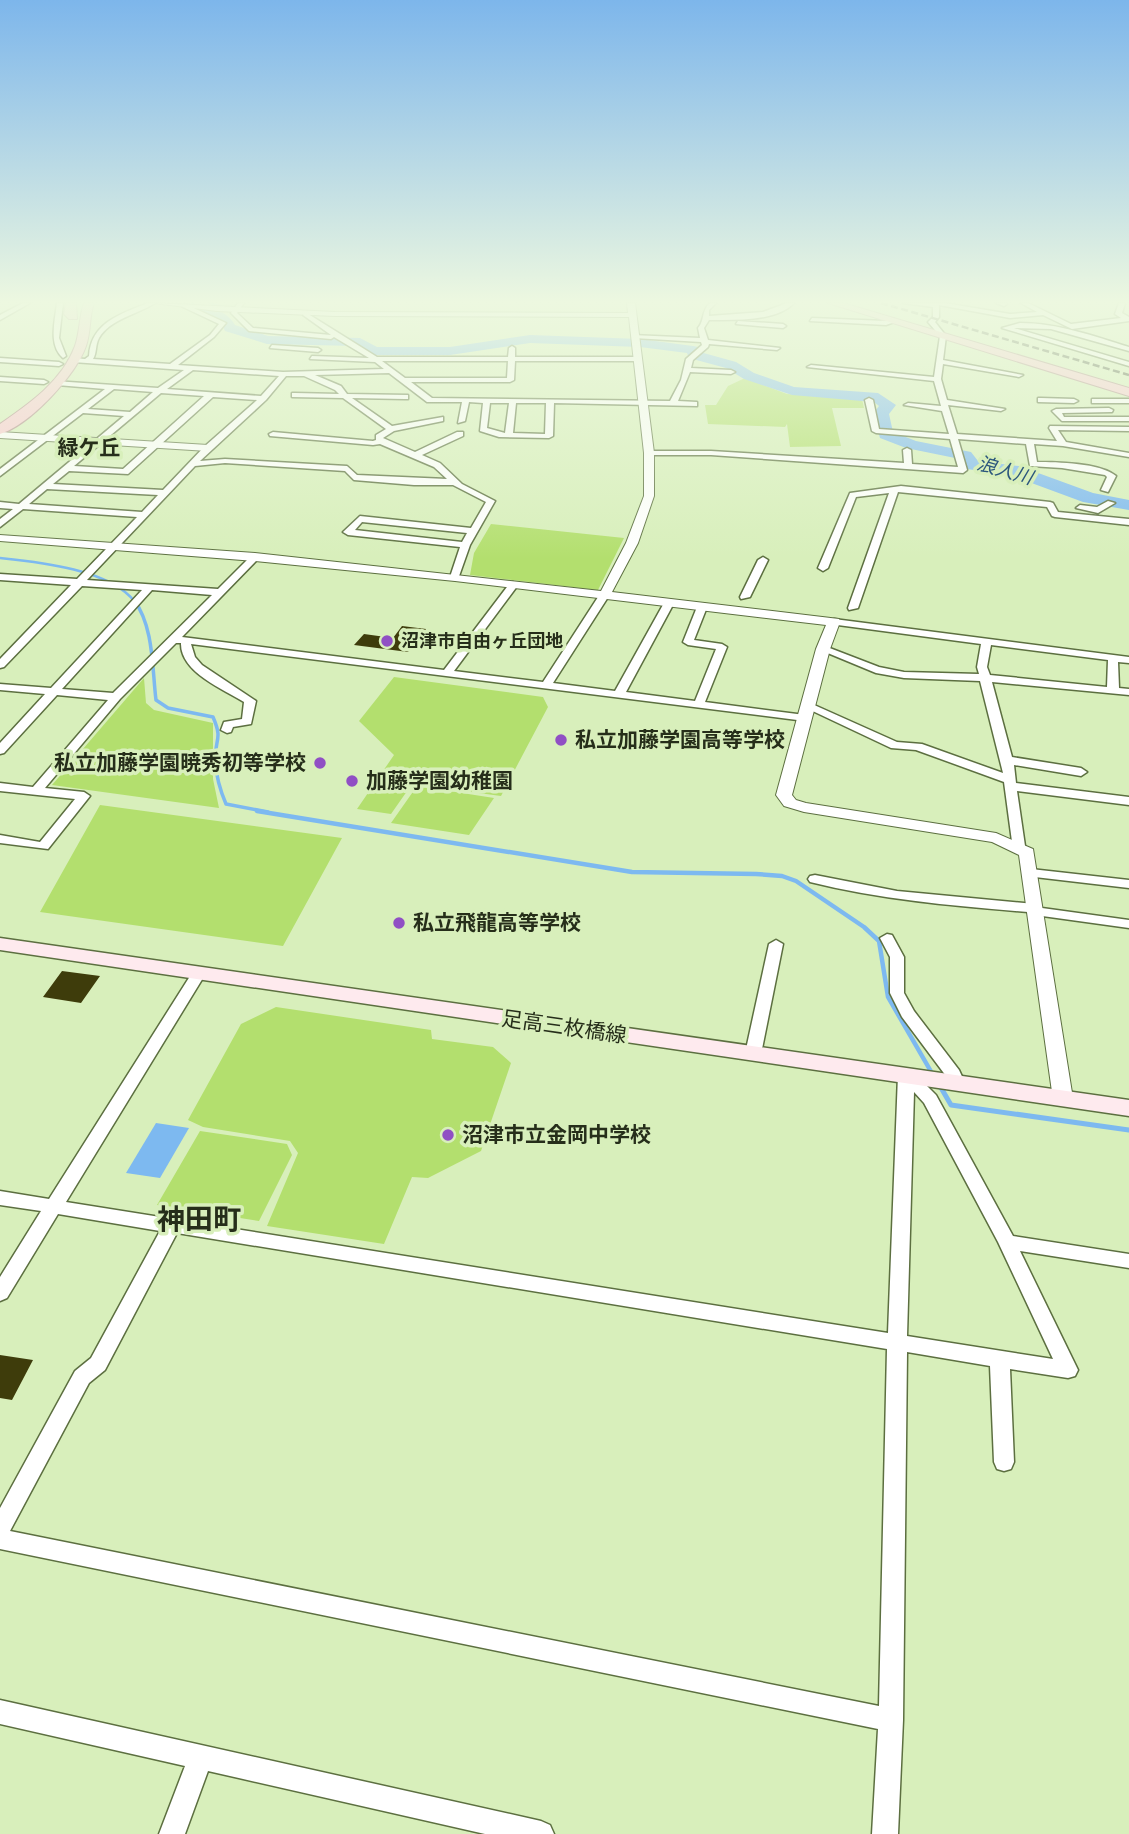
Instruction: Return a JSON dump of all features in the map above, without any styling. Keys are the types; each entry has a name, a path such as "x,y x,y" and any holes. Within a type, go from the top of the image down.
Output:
{"highway":[{"path":"0,419 42,389"},
{"path":"0,433 33,406 46,389"}],"main road":[{"name":"足高三枚橋線","path":"0,944 1129,1108"}],"street":[{"path":"0,473 111,389"},
{"path":"138,389 263,398"},
{"path":"0,665 208,448 272,389"},
{"path":"339,389 391,429"},
{"path":"414,389 430,400"},
{"path":"487,389 483,429 499,435 549,436 550,401"},
{"path":"546,685 605,594 645,512 649,496 649,453 640,389"},
{"path":"673,404 681,389"},
{"path":"649,453 711,453 963,470 939,389"},
{"path":"0,524 160,390"},
{"path":"393,402 466,400 522,393"},
{"path":"66,468 125,472 211,394"},
{"path":"295,396 405,397"},
{"path":"486,398 694,404"},
{"path":"461,421 466,400"},
{"path":"509,435 513,400"},
{"path":"869,400 876,431 1062,441 1129,438"},
{"path":"1041,400 1118,401 1129,410"},
{"path":"908,405 944,409 1001,409"},
{"path":"921,414 944,409"},
{"path":"1069,428 1056,411 1109,410"},
{"path":"1062,419 1129,410"},
{"path":"82,411 131,414"},
{"path":"381,441 379,436 391,429 440,419"},
{"path":"1129,429 1053,428 1062,441 1129,455"},
{"path":"0,433 208,448"},
{"path":"416,455 460,433"},
{"path":"273,434 373,443 381,441 437,465 458,484 491,501 465,545 455,578"},
{"path":"1026,438 1033,464 1062,465 1107,473 1112,476 1105,490"},
{"path":"319,449 330,439"},
{"path":"1086,448 1129,448"},
{"path":"907,450 908,467"},
{"path":"193,464 225,461 347,469 354,477 458,484"},
{"path":"433,491 458,484"},
{"path":"45,486 167,493"},
{"path":"853,608 894,490"},
{"path":"823,568 853,495 894,490 1098,510 1111,503"},
{"path":"0,505 144,515"},
{"path":"1047,505 1055,514 1129,522"},
{"path":"465,545 348,532 360,519 474,531"},
{"path":"0,538 255,557 605,594 1129,660"},
{"path":"37,790 116,697 255,557"},
{"path":"745,597 763,560"},
{"path":"1,577 218,592"},
{"path":"448,672 513,585"},
{"path":"0,750 149,588"},
{"path":"619,694 669,603"},
{"path":"699,704 722,647 688,642 702,607"},
{"path":"834,622 823,649 784,795 790,803 996,838 1027,852 1063,1099"},
{"path":"173,639 699,704 806,712 895,744 918,747 1010,783 1129,801"},
{"path":"186,640 185,652 191,663 250,701 247,722 228,724 227,730"},
{"path":"987,640 982,667 1007,760 1018,846"},
{"path":"823,649 886,672 985,678 1129,692"},
{"path":"1113,657 1113,690"},
{"path":"0,687 116,697"},
{"path":"1007,760 1081,772"},
{"path":"0,787 83,796 44,846 0,839"},
{"path":"1031,873 1129,884"},
{"path":"815,879 851,888 1035,909 1129,924"},
{"path":"887,938 897,957 897,993 907,1013 957,1083"},
{"path":"753,1054 776,944"},
{"path":"0,1293 199,973"},
{"path":"0,1198 1069,1370 1007,1242 930,1099 915,1077"},
{"path":"885,1834 891,1720 897,1344 915,1077"},
{"path":"0,1530 82,1377 98,1364 172,1225"},
{"path":"1007,1242 1129,1261"},
{"path":"1000,1360 1004,1462"},
{"path":"0,1539 891,1720"},
{"path":"0,1712 541,1834"},
{"path":"172,1834 201,1758"}],"green space":[{"path":"726,389 773,389 787,394 862,399 864,408 832,408 841,446 790,447 787,424 785,427 708,424 705,405 716,405"},
{"path":"491,524 624,538 598,590 470,575 474,553"},
{"path":"394,677 543,697 548,707 501,796 412,784 391,814 357,809 394,755 359,721"},
{"path":"144,678 146,703 154,710 213,723 213,779 219,808 52,785"},
{"path":"417,786 494,798 469,835 391,823"},
{"path":"100,805 342,838 283,946 40,912"},
{"path":"276,1007 431,1030 432,1039 493,1047 511,1063 481,1151 428,1178 412,1177 384,1244 267,1226 298,1153 290,1141 203,1127 188,1120 241,1024"},
{"path":"200,1131 287,1144 292,1155 259,1221 157,1205"}],"water":[{"path":"156,1123 189,1128 160,1178 126,1173"}],"building":[{"name":"沼津市自由ヶ丘団地","path":"402,626 426,629 408,652 354,645 364,634 393,638"},
{"path":"62,971 100,976 81,1003 43,997"},
{"path":"0,1355 33,1360 12,1400 0,1398"}],"waterway":[{"name":"浪人川","path":"785,389 878,398 888,405 881,414 886,435 912,445 965,455 973,465 1013,470 1089,498 1129,505"},
{"path":"0,558 53,565 91,575 124,591 135,602"},
{"path":"134,600 141,611 149,635 156,700 168,708 213,717 218,735 216,772 226,804 268,812"},
{"path":"257,811 632,872 756,874 782,876 796,881 864,927 879,941 888,997 933,1075"},
{"path":"940,1086 951,1105 1129,1130"}],"place":[{"name":"沼津市自由ヶ丘団地","path":"387,641"},
{"name":"私立加藤学園高等学校","path":"561,740"},
{"name":"私立加藤学園暁秀初等学校","path":"320,763"},
{"name":"加藤学園幼稚園","path":"352,781"},
{"name":"私立飛龍高等学校","path":"399,923"},
{"name":"沼津市立金岡中学校","path":"448,1135"}],"district":[{"name":"緑ケ丘","path":"89,448"},
{"name":"神田町","path":"199,1219"}]}
